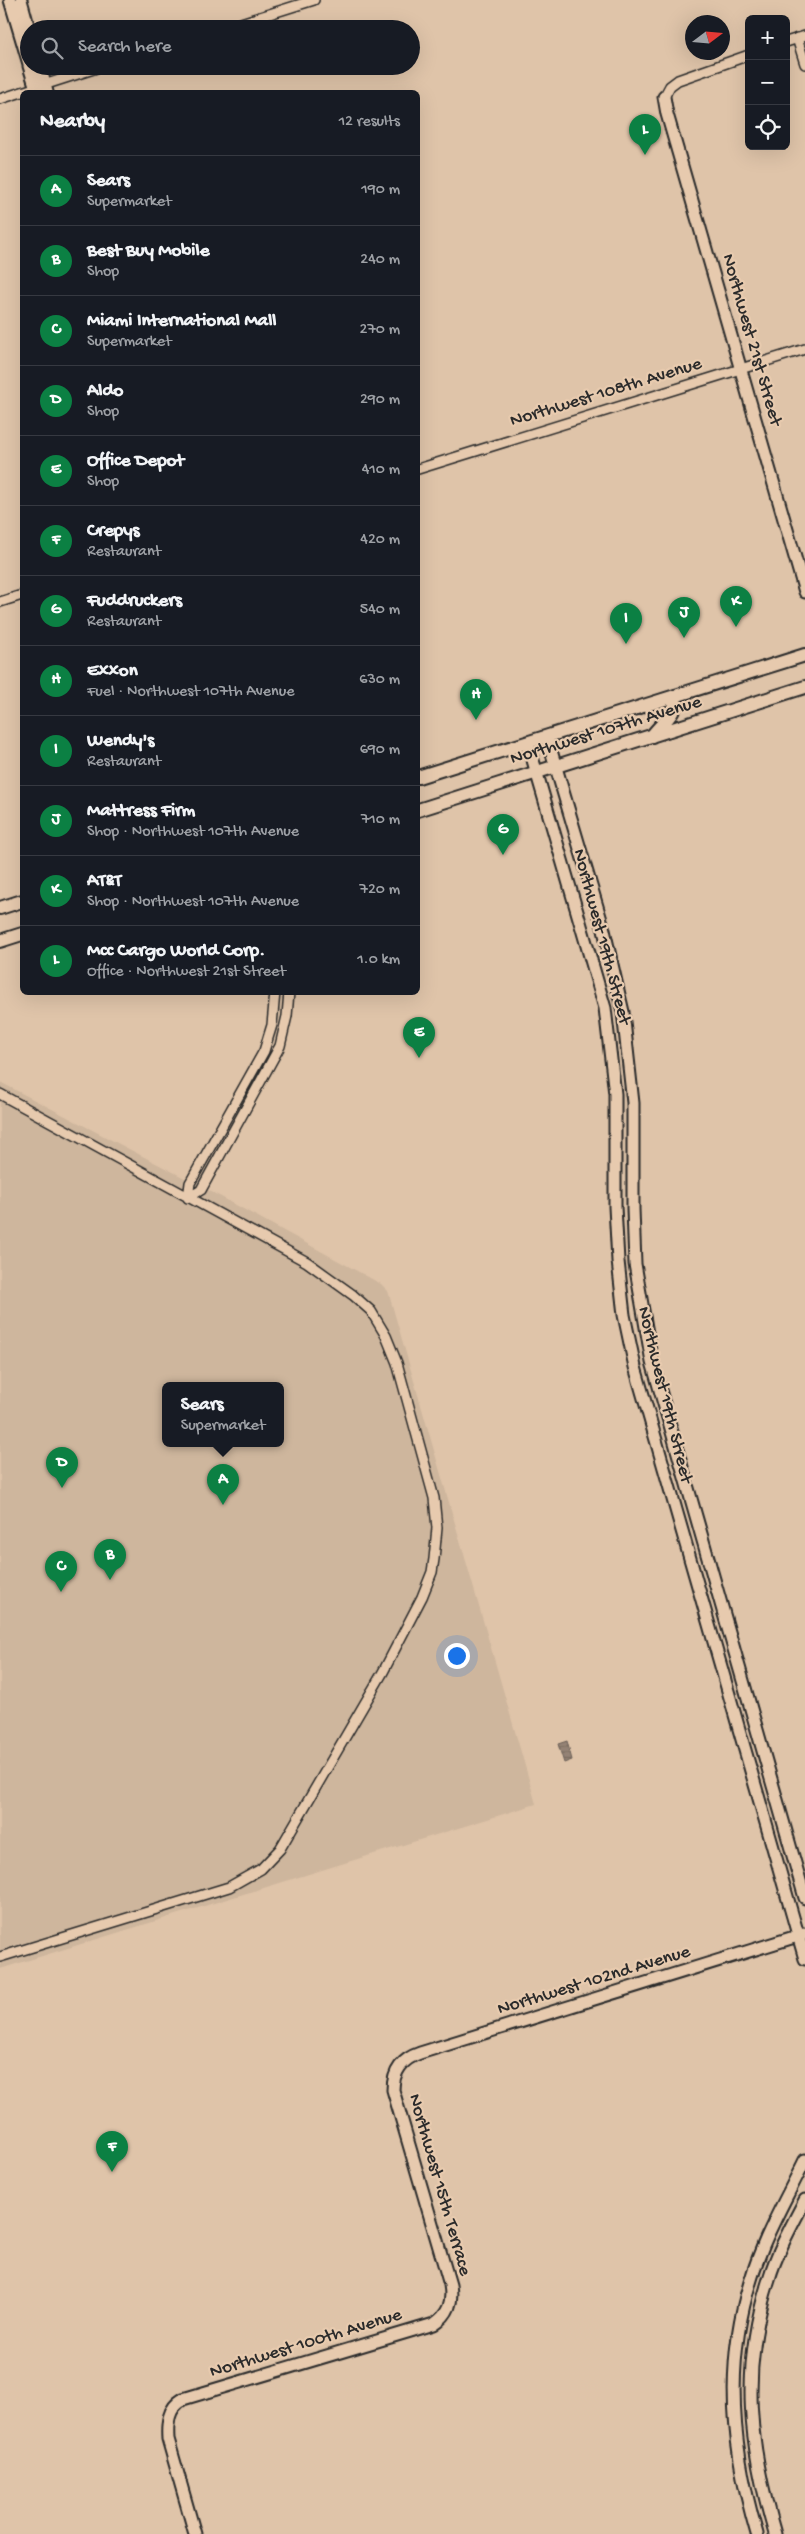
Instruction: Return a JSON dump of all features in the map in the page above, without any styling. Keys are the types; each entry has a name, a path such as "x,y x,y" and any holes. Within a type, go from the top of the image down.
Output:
{"main road":[{"name":"Northwest 107th Avenue","path":"420,776 805,655"},
{"name":"Northwest 107th Avenue","path":"420,809 805,687"},
{"path":"652,736 674,712 675,696"},
{"path":"0,908 20,902"},
{"path":"0,942 20,935"}],"street":[{"path":"10,0 20,34"},
{"path":"21,0 27,20"},
{"path":"251,20 314,0"},
{"path":"801,37 805,64"},
{"path":"664,97 670,86 678,80 745,55"},
{"path":"34,75 41,89"},
{"path":"40,75 41,89"},
{"path":"41,89 79,75"},
{"path":"0,99 20,94"},
{"name":"Northwest 21st Street","path":"664,97 667,114 805,592"},
{"name":"Northwest 108th Avenue","path":"420,468 805,349"},
{"path":"0,602 20,596"},
{"name":"Northwest 19th Street","path":"547,737 604,930 623,1012 634,1103 633,1209 635,1264 646,1335 659,1388 805,1898"},
{"name":"Northwest 19th Street","path":"528,743 605,1008 616,1094 615,1207 618,1261 624,1315 633,1358 802,1935 805,1959"},
{"path":"188,1198 190,1183 266,1045 275,1013 275,995"},
{"path":"188,1198 201,1190 275,1056 286,1025 289,995"},
{"path":"0,1094 307,1262 371,1311 386,1336 397,1363 434,1498 437,1528 432,1572 383,1672 280,1849 261,1869 228,1887 0,1958"},
{"name":"Northwest 102nd Avenue","path":"398,2069 405,2060 420,2053 802,1935"},
{"name":"Northwest 15th Terrace","path":"398,2069 393,2081 393,2090 450,2285 452,2299 448,2310"},
{"path":"757,2534 741,2476 734,2423 736,2351 741,2315 763,2246 805,2160"},
{"path":"775,2534 762,2489 754,2444 751,2399 752,2363 757,2327 769,2279 805,2200"},
{"name":"Northwest 100th Avenue","path":"195,2534 168,2440 167,2425 172,2409 183,2399 434,2324 448,2310"}],"shaded area":[{"path":"0,1082 223,1198 381,1284 388,1291 536,1804 0,1969"},
{"path":"567,1741 572,1760 564,1763 558,1744"}],"place":[{"name":"Mcc Cargo World Corp.","path":"645,155"},
{"name":"AT&T","path":"736,627"},
{"name":"Mattress Firm","path":"684,638"},
{"name":"Wendy's","path":"626,644"},
{"name":"Exxon","path":"476,720"},
{"name":"Fuddruckers","path":"503,855"},
{"name":"Office Depot","path":"419,1058"},
{"name":"Aldo","path":"62,1488"},
{"name":"Sears","path":"223,1505"},
{"name":"Best Buy Mobile","path":"110,1580"},
{"name":"Miami International Mall","path":"61,1592"},
{"name":"Crepys","path":"112,2172"}]}
